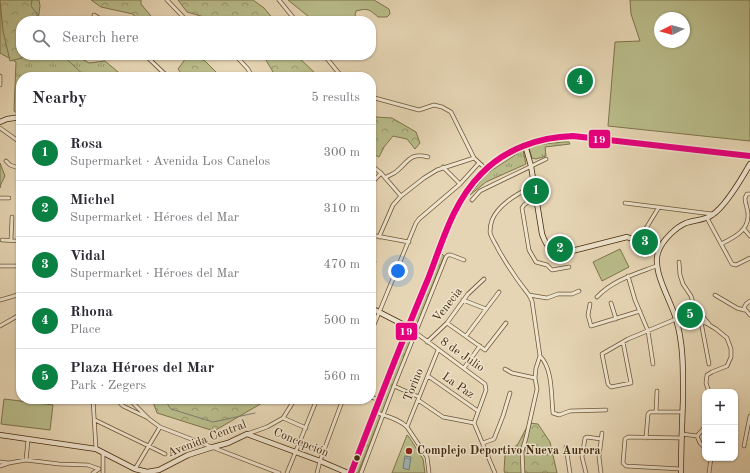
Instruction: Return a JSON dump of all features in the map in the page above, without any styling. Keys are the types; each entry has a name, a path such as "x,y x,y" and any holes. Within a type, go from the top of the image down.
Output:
{"main road":[{"path":"349,473 380,400 438,252 460,203 469,188 486,169 507,154 525,145 555,137 581,136 750,156"}],"street":[{"path":"167,0 182,16"},
{"path":"279,0 292,16"},
{"path":"150,60 163,72"},
{"path":"240,60 250,72"},
{"path":"328,60 338,72"},
{"path":"0,76 0,85"},
{"path":"376,98 419,110 434,105 451,112 474,158 486,169"},
{"path":"0,122 16,118"},
{"path":"0,128 16,139"},
{"path":"525,145 531,166 544,241 549,248 559,253 577,250 626,237 659,249"},
{"path":"385,178 397,171 411,158 418,155 428,157"},
{"path":"379,237 393,205 401,196 424,178 443,167 474,158"},
{"path":"472,200 480,191 546,159"},
{"path":"6,161 10,165 16,167"},
{"path":"376,320 416,223 460,184 479,163"},
{"path":"702,430 697,436 682,436 646,438 628,437 625,440 624,463 626,466 681,471 682,436 682,353 676,319 656,266 656,258 659,249 673,232 686,223 706,218 714,214 724,204 748,170 750,164"},
{"path":"443,167 460,184"},
{"path":"376,169 401,196"},
{"path":"376,178 381,173"},
{"path":"523,473 522,450 537,389 535,378 540,356 532,301 507,265 490,231 492,220 502,207 518,194 534,185"},
{"path":"721,244 737,236 744,228 749,216 745,198 747,194 750,194"},
{"path":"536,196 522,208 529,250 536,262 547,265 552,270 569,267"},
{"path":"0,198 9,198"},
{"path":"626,203 714,214"},
{"path":"649,245 645,230 659,207"},
{"path":"11,240 12,217"},
{"path":"706,218 734,265 750,258"},
{"path":"744,228 750,236"},
{"path":"376,236 408,242"},
{"path":"2,240 16,240"},
{"path":"438,252 446,257"},
{"path":"361,473 446,257 451,255 464,260"},
{"path":"679,262 682,282 691,296 694,306 710,325 727,338 731,349 731,357 727,366 707,375 706,383 708,389"},
{"path":"0,266 16,266"},
{"path":"597,297 605,288 628,276 656,266"},
{"path":"628,276 648,331 653,364"},
{"name":"Venecia","path":"427,342 447,323 473,288 484,279"},
{"path":"529,295 547,298 558,294 572,294 579,291"},
{"path":"466,336 499,292"},
{"path":"0,300 16,295"},
{"path":"715,295 737,308 744,310 750,315"},
{"path":"463,300 486,309"},
{"path":"744,310 746,304 750,301"},
{"path":"610,303 616,319"},
{"path":"590,304 588,315 591,326 640,311"},
{"path":"376,311 408,327"},
{"path":"0,326 16,317"},
{"path":"623,342 631,380 630,384 609,386 602,354 623,342 676,319 701,322 710,325"},
{"path":"701,322 709,364"},
{"path":"447,323 485,350 506,323"},
{"name":"8 de Julio","path":"408,327 415,334 485,384 486,390 474,423"},
{"path":"464,368 480,346"},
{"name":"Torino","path":"407,427 438,350"},
{"path":"540,356 545,362 550,381 553,413 558,415 570,411 606,410"},
{"path":"505,369 512,373 535,378"},
{"name":"La Paz","path":"428,376 478,411"},
{"path":"394,386 419,398 443,417 474,423 495,473"},
{"path":"656,412 657,391"},
{"path":"483,443 494,439 510,393"},
{"path":"376,399 380,400"},
{"path":"93,404 96,449"},
{"path":"121,404 149,419"},
{"path":"134,404 149,419 160,427 278,473"},
{"name":"Avenida Central","path":"0,435 96,449 135,469 146,472 159,470 188,455 228,443 267,427 283,418 292,404"},
{"path":"287,473 315,404"},
{"path":"317,473 341,404"},
{"path":"375,412 403,423 407,427 427,457 429,473"},
{"path":"646,438 648,414 650,412 682,412"},
{"path":"744,446 750,416"},
{"path":"283,418 306,428"},
{"path":"95,420 165,454"},
{"path":"135,469 160,427"},
{"path":"602,433 599,463 602,473"},
{"name":"Concepción","path":"247,434 349,473"},
{"path":"697,436 702,445"},
{"path":"586,473 582,457 585,438 601,439"},
{"path":"26,460 28,440"},
{"path":"566,447 570,473"},
{"path":"93,473 100,468 104,462 103,452"},
{"path":"0,466 26,460 59,464 88,465 100,468 103,473"},
{"path":"709,473 711,461"},
{"path":"0,462 9,463"}],"green space":[{"path":"0,0 39,0 39,16 16,16 16,60 10,61 3,31"},
{"path":"91,0 141,0 141,4 151,16 134,16 133,14 101,7"},
{"path":"178,0 253,0 264,8 271,16 201,16 187,12"},
{"path":"288,0 374,0 389,9 390,14 387,17 378,17 366,9 356,11 356,16 308,16"},
{"path":"630,0 750,0 750,141 608,126 615,42 640,41 631,14"},
{"path":"0,3 16,43 16,60 84,60 89,63 105,61 118,72 16,72 16,112 14,111 16,62 0,53"},
{"path":"185,60 203,60 216,72 180,72 178,69"},
{"path":"266,60 301,60 314,72 273,72"},
{"path":"376,117 392,118 416,132 420,143 415,149 407,139 393,136 384,147 379,157 376,156"},
{"path":"569,142 570,144 545,147 546,156 536,159 532,158 529,148 535,145"},
{"path":"523,150 526,164 486,182 470,195 486,174"},
{"path":"0,163 5,176 0,188"},
{"path":"620,249 629,267 602,281 593,262"},
{"path":"438,250 444,256 358,473 352,473"},
{"path":"693,306 705,322 681,318 679,311"},
{"path":"4,399 16,400 16,404 53,405 50,430 1,424"},
{"path":"154,404 260,404 214,431 157,413"},
{"path":"529,423 538,424 550,442 557,473 505,473 505,455 518,444"},
{"name":"Complejo Deportivo Nueva Aurora","path":"407,435 423,459 425,473 392,473"}],"water":[{"path":"405,456 411,457 409,470 403,468"}],"waterway":[{"path":"32,0 31,6 37,16"},
{"path":"67,60 81,72"},
{"path":"168,404 171,409 213,422 255,413"}],"transit line":[{"name":"19","path":"351,473 449,224 471,185 490,165 523,146 548,139 573,136 750,156"}],"place":[{"name":"Rhona","path":"580,81"},
{"name":"Rosa","path":"536,191"},
{"name":"Vidal","path":"645,242"},
{"name":"Michel","path":"560,249"},
{"name":"Plaza Héroes del Mar","path":"690,315"},
{"name":"Complejo Deportivo Nueva Aurora","path":"409,451"}]}
